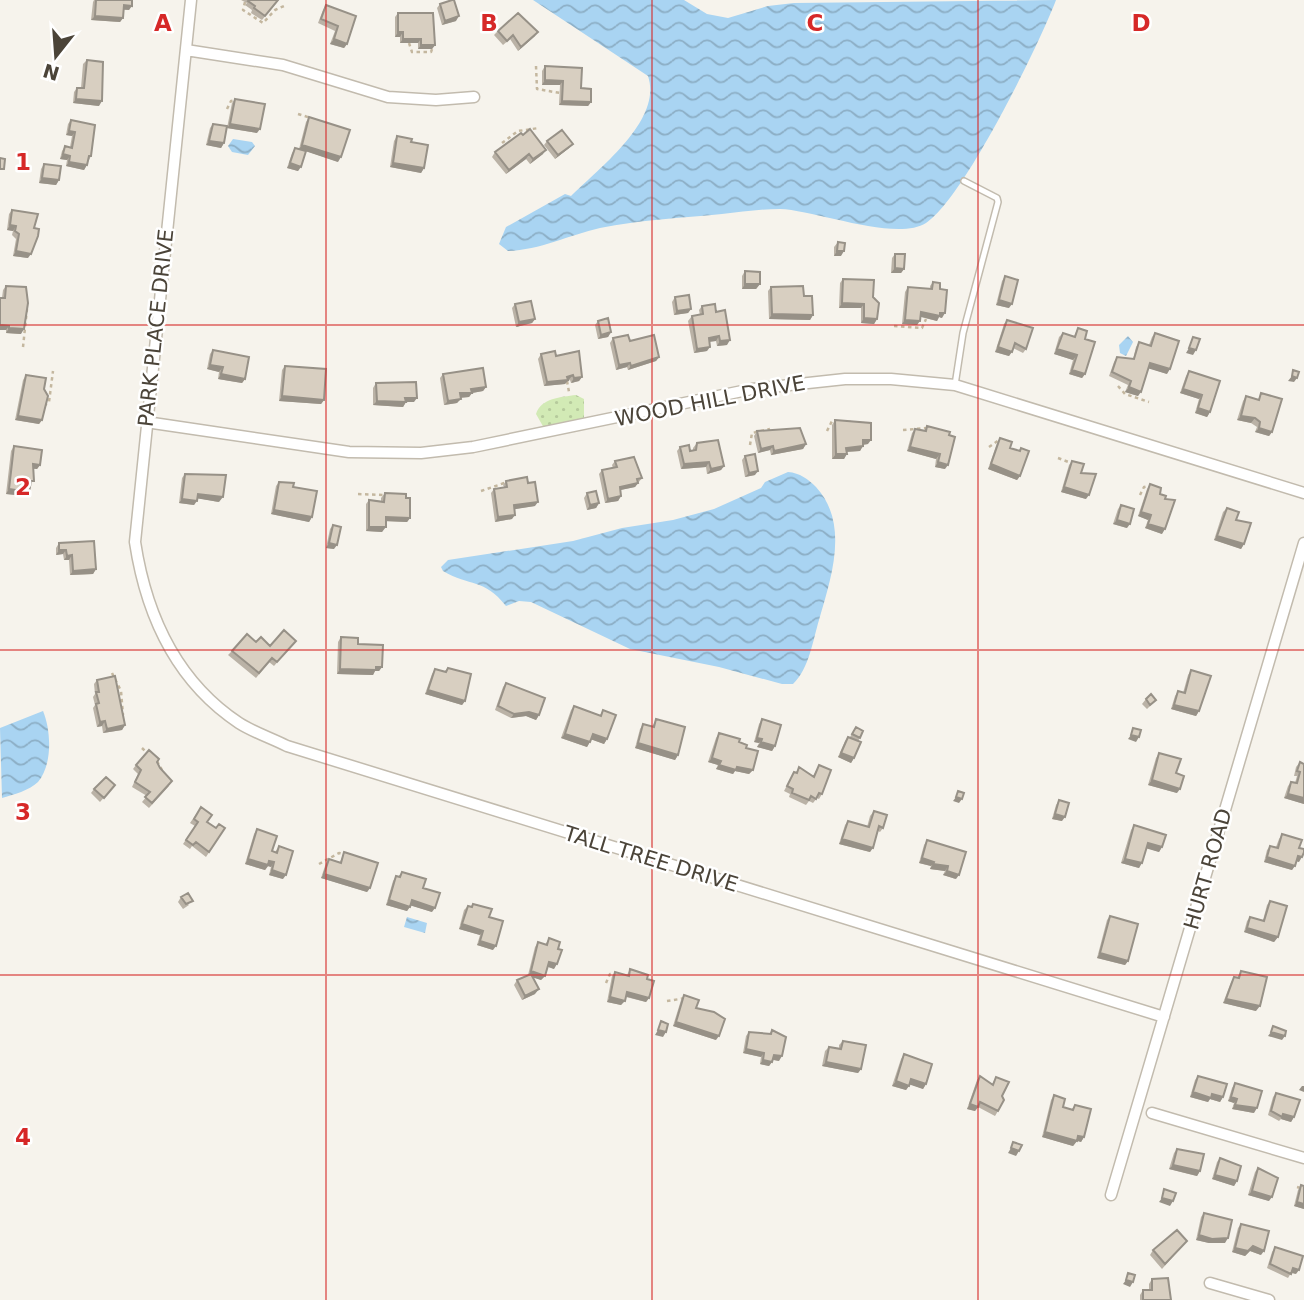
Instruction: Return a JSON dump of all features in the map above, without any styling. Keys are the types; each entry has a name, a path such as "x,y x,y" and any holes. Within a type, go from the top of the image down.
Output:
{"street":[{"name":"PARK PLACE DRIVE","path":"170,649 148,601 135,542 191,0"},
{"path":"186,50 283,65 388,97 436,100 474,97"},
{"name":"WOOD HILL DRIVE","path":"146,422 349,452 413,454 483,445 752,389 856,379 955,385 1304,493"},
{"name":"HURT ROAD","path":"1111,1195 1304,544"},
{"name":"TALL TREE DRIVE","path":"170,649 201,689 239,722 287,746 1164,1017"},
{"path":"1152,1113 1304,1158"},
{"path":"1210,1283 1269,1300"}],"lane":[{"path":"955,385 963,333 998,202 997,198 964,181"}],"path":[{"path":"245,2 243,10 263,23 284,6"},
{"path":"409,43 412,52 431,52 435,41"},
{"path":"536,66 537,89 560,93"},
{"path":"228,109 231,101 242,101"},
{"path":"298,114 317,120"},
{"path":"502,142 518,131 539,128"},
{"path":"23,347 27,308"},
{"path":"894,326 922,328 926,319"},
{"path":"44,406 49,402 53,371"},
{"path":"567,382 569,391"},
{"path":"1118,386 1125,394 1149,402"},
{"path":"827,431 832,421 849,421 853,428"},
{"path":"750,445 752,433 770,429"},
{"path":"903,429 933,429"},
{"path":"989,447 997,439 1007,443"},
{"path":"1058,458 1081,466"},
{"path":"481,491 504,481 515,481"},
{"path":"1140,495 1146,486 1155,489"},
{"path":"358,494 391,497"},
{"path":"112,673 121,691 125,711 122,715"},
{"path":"142,748 161,765 162,770"},
{"path":"319,864 340,853 349,856"},
{"path":"606,983 610,974 622,976"},
{"path":"667,1002 681,996 688,999"},
{"path":"1297,1186 1304,1189"}],"green space":[{"path":"576,395 584,399 584,420 544,428 536,414 542,405 552,399"}],"water":[{"path":"533,0 684,0 707,14 728,18 768,6 794,3 1056,0 1034,51 979,154 942,209 926,223 913,228 895,229 855,224 795,211 765,210 615,225 532,248 508,251 499,244 506,227 565,194 571,196 626,142 638,126 650,93 648,76"},
{"path":"233,139 252,142 255,146 248,155 232,152 228,146"},
{"path":"1128,336 1133,342 1126,356 1120,353 1119,345"},
{"path":"788,472 804,477 816,487 826,502 835,534 832,569 812,645 807,662 793,684 782,684 719,667 630,649 531,602 519,601 506,606 491,591 453,576 441,567 448,560 573,541 714,509 761,488 765,482"},
{"path":"43,711 48,728 49,747 43,775 31,787 2,798 0,728"},
{"path":"407,917 427,923 425,933 404,927"}],"building":[{"path":"96,0 132,0 132,6 124,5 123,18 95,16"},
{"path":"249,0 278,0 265,16 254,8"},
{"path":"452,0 459,16 445,21 440,4"},
{"path":"326,5 356,16 347,44 334,39 338,26 321,19"},
{"path":"398,13 433,13 435,45 421,45 421,39 403,39 403,32 398,32"},
{"path":"518,13 538,32 521,47 513,35 507,41 498,31"},
{"path":"87,60 103,62 102,101 76,99 77,88 84,88"},
{"path":"545,66 582,68 581,88 591,89 591,102 562,101 563,81 545,80"},
{"path":"235,99 265,104 260,129 230,124"},
{"path":"309,117 350,130 341,157 302,145"},
{"path":"71,120 95,125 91,156 87,165 69,162 70,156 63,154 65,146 72,148 75,132 69,131"},
{"path":"213,124 227,126 224,143 209,141"},
{"path":"530,129 546,150 533,159 529,154 509,170 495,152"},
{"path":"562,130 573,144 558,155 547,141"},
{"path":"397,136 428,145 424,168 393,163"},
{"path":"295,148 306,151 301,167 290,163"},
{"path":"0,158 5,159 4,169 0,169"},
{"path":"44,164 61,166 59,180 42,178"},
{"path":"12,210 38,214 34,228 39,229 38,236 31,254 16,251 19,234 15,231 16,226 10,225"},
{"path":"838,242 845,243 844,251 837,251"},
{"path":"895,254 905,254 904,269 895,268"},
{"path":"745,271 760,272 760,284 745,284"},
{"path":"1005,276 1018,280 1012,304 999,300"},
{"path":"843,279 874,280 873,297 879,303 877,319 864,318 864,304 842,303"},
{"path":"933,282 940,283 940,289 947,290 945,313 940,313 940,316 921,312 920,321 905,320 908,287 932,289"},
{"path":"6,286 26,287 28,303 24,329 0,325 0,298 5,298"},
{"path":"803,286 804,296 812,296 813,315 772,314 771,287"},
{"path":"689,295 691,309 677,311 675,297"},
{"path":"531,301 535,319 519,322 515,304"},
{"path":"715,304 716,312 725,310 730,340 720,341 719,336 709,338 710,347 697,349 692,316 703,314 702,306"},
{"path":"608,318 611,332 601,335 598,321"},
{"path":"1007,320 1033,328 1026,349 1015,343 1012,352 998,347"},
{"path":"1078,328 1087,331 1085,339 1095,342 1085,374 1072,370 1077,355 1057,349 1063,333 1075,337"},
{"path":"1155,333 1179,341 1170,369 1150,363 1141,392 1129,387 1131,381 1112,372 1117,357 1134,359 1139,342 1151,346"},
{"path":"628,335 630,341 654,335 659,357 631,366 630,363 619,365 613,338"},
{"path":"1193,337 1200,339 1196,350 1189,348"},
{"path":"213,350 249,357 245,379 221,374 223,367 210,365"},
{"path":"555,351 556,356 579,351 582,377 574,378 573,375 567,377 568,380 547,382 541,354"},
{"path":"285,366 326,369 324,400 282,396"},
{"path":"483,368 486,387 471,389 472,393 460,393 461,399 448,401 443,374"},
{"path":"1293,370 1299,372 1297,378 1292,376"},
{"path":"1189,371 1220,381 1210,412 1198,408 1202,395 1183,389"},
{"path":"26,375 46,378 44,389 48,396 42,420 18,416"},
{"path":"416,382 417,398 405,398 406,402 377,401 376,383"},
{"path":"1261,393 1282,399 1272,432 1259,428 1260,422 1255,418 1241,416 1246,396 1259,400"},
{"path":"835,420 871,423 871,440 863,440 863,446 846,448 847,454 836,454"},
{"path":"927,426 950,432 949,435 955,437 948,465 938,462 940,454 910,447 915,429 926,431"},
{"path":"800,428 806,444 774,451 773,446 761,449 757,431"},
{"path":"1000,438 1012,442 1010,448 1029,451 1020,476 991,464"},
{"path":"718,440 724,466 711,469 709,462 684,464 680,447 689,445 690,451 696,450 697,443"},
{"path":"14,446 42,450 40,465 33,464 34,481 31,481 29,492 9,489"},
{"path":"755,454 758,471 749,473 745,456"},
{"path":"634,457 642,478 637,479 638,483 620,487 621,496 608,499 602,470 617,467 615,461"},
{"path":"1072,461 1084,464 1081,473 1096,474 1089,495 1064,487"},
{"path":"185,474 226,475 223,497 198,494 197,501 182,499"},
{"path":"527,477 528,483 535,482 538,502 514,505 515,515 498,517 494,489 507,487 506,481"},
{"path":"279,482 294,483 293,487 317,491 312,517 274,510"},
{"path":"1150,484 1161,488 1160,494 1166,496 1165,499 1175,500 1165,529 1148,524 1151,515 1141,512"},
{"path":"596,491 599,503 590,505 587,493"},
{"path":"385,493 406,494 406,498 410,498 410,518 386,517 386,527 369,527 369,500 384,502"},
{"path":"1121,505 1134,509 1130,524 1117,520"},
{"path":"1227,508 1239,512 1236,520 1251,523 1244,544 1217,536"},
{"path":"333,525 341,527 337,545 329,543"},
{"path":"94,541 96,569 73,571 72,555 67,556 66,550 59,550 59,543"},
{"path":"284,630 296,641 277,662 272,658 259,673 232,651 247,634 256,642 261,637 270,646"},
{"path":"341,637 358,638 358,644 383,645 382,667 376,667 376,670 340,669"},
{"path":"448,668 471,674 465,701 428,690 435,669 446,672"},
{"path":"1191,670 1211,676 1199,711 1174,705 1178,691 1185,693"},
{"path":"115,676 125,725 107,729 105,721 100,722 96,704 99,703 97,680"},
{"path":"506,683 545,698 539,715 529,712 514,714 498,706"},
{"path":"1151,694 1156,700 1150,705 1146,699"},
{"path":"574,706 601,716 603,710 616,715 607,739 593,734 590,742 565,734"},
{"path":"656,719 685,727 678,755 638,743 643,724 654,727"},
{"path":"762,719 781,725 775,746 757,738"},
{"path":"856,727 863,731 860,738 852,734"},
{"path":"1133,728 1141,730 1139,737 1131,735"},
{"path":"719,733 740,739 739,742 747,745 746,748 758,751 753,770 737,767 736,770 719,765 721,761 712,758"},
{"path":"848,737 861,742 854,758 841,753"},
{"path":"149,750 159,759 157,762 160,768 172,781 152,803 145,797 150,792 135,782 141,770 136,765"},
{"path":"1159,753 1181,759 1176,773 1184,776 1180,789 1152,780"},
{"path":"1300,762 1304,764 1304,798 1288,794 1291,782 1297,783"},
{"path":"819,765 831,770 822,794 819,793 816,799 811,796 809,800 792,793 793,789 787,786 794,772 797,773 799,767 814,777"},
{"path":"106,777 115,785 104,798 94,789"},
{"path":"958,791 964,793 962,799 956,797"},
{"path":"1059,800 1069,803 1065,817 1055,814"},
{"path":"201,807 212,815 207,822 216,828 219,824 225,828 209,852 196,842 193,845 186,840 198,822 194,819"},
{"path":"874,811 887,815 883,828 879,826 873,848 842,839 848,821 869,827"},
{"path":"1134,825 1166,835 1162,847 1148,843 1142,863 1125,859"},
{"path":"257,829 277,836 272,851 277,853 279,846 293,851 286,875 272,870 274,862 269,861 268,865 248,859"},
{"path":"1282,834 1302,840 1299,848 1304,849 1304,852 1302,857 1298,856 1295,866 1267,857 1270,846 1278,848"},
{"path":"927,840 966,852 959,875 947,871 948,866 933,864 934,862 922,858"},
{"path":"344,852 378,863 370,888 324,874 329,859 341,863"},
{"path":"402,872 426,879 423,888 440,893 435,908 412,900 410,907 389,900 396,876 400,877"},
{"path":"188,893 193,901 186,904 181,897"},
{"path":"1270,901 1287,906 1278,937 1247,928 1250,917 1264,921"},
{"path":"473,904 492,909 489,917 503,921 496,946 480,941 483,931 462,924 468,906 472,907"},
{"path":"1110,916 1138,924 1128,961 1100,953"},
{"path":"549,938 560,942 558,949 562,950 557,964 549,962 545,976 531,971 538,942 547,945"},
{"path":"630,969 648,975 647,979 654,981 649,998 627,992 625,1001 610,997 615,972 629,976"},
{"path":"1241,971 1267,977 1260,1006 1226,999 1234,977 1239,978"},
{"path":"531,974 539,989 525,996 517,980"},
{"path":"684,995 699,1000 696,1008 714,1012 725,1019 719,1036 676,1022"},
{"path":"661,1021 668,1024 666,1032 658,1030"},
{"path":"1273,1026 1286,1031 1285,1036 1271,1032"},
{"path":"772,1030 786,1037 782,1056 774,1055 772,1062 763,1060 764,1053 746,1049 749,1032 771,1034"},
{"path":"843,1041 866,1045 861,1069 826,1062 829,1047 841,1049"},
{"path":"904,1054 932,1064 926,1084 911,1079 909,1086 896,1081"},
{"path":"980,1076 993,1085 996,1077 1009,1082 998,1111 980,1102 978,1107 970,1104"},
{"path":"1198,1076 1227,1084 1223,1097 1212,1094 1211,1098 1193,1092"},
{"path":"1235,1083 1262,1091 1257,1108 1235,1105 1237,1099 1231,1097"},
{"path":"1276,1093 1300,1100 1294,1117 1283,1114 1282,1117 1271,1111"},
{"path":"1054,1095 1065,1099 1063,1107 1073,1110 1075,1105 1091,1109 1084,1137 1078,1136 1077,1141 1045,1132"},
{"path":"1013,1142 1022,1145 1019,1151 1011,1148"},
{"path":"1177,1149 1204,1154 1200,1171 1173,1165"},
{"path":"1220,1158 1241,1166 1237,1181 1215,1175"},
{"path":"1258,1168 1278,1178 1272,1197 1252,1191"},
{"path":"1301,1185 1304,1186 1304,1204 1297,1202"},
{"path":"1164,1189 1176,1193 1173,1201 1162,1198"},
{"path":"1204,1213 1232,1220 1228,1238 1212,1239 1199,1235"},
{"path":"1241,1224 1269,1231 1264,1251 1253,1246 1248,1251 1235,1248"},
{"path":"1177,1230 1187,1241 1165,1264 1153,1250"},
{"path":"1275,1247 1303,1256 1299,1270 1293,1268 1291,1274 1270,1264"},
{"path":"1128,1273 1135,1275 1133,1282 1126,1280"},
{"path":"1168,1278 1171,1300 1143,1300 1143,1290 1152,1290 1152,1279"}]}
